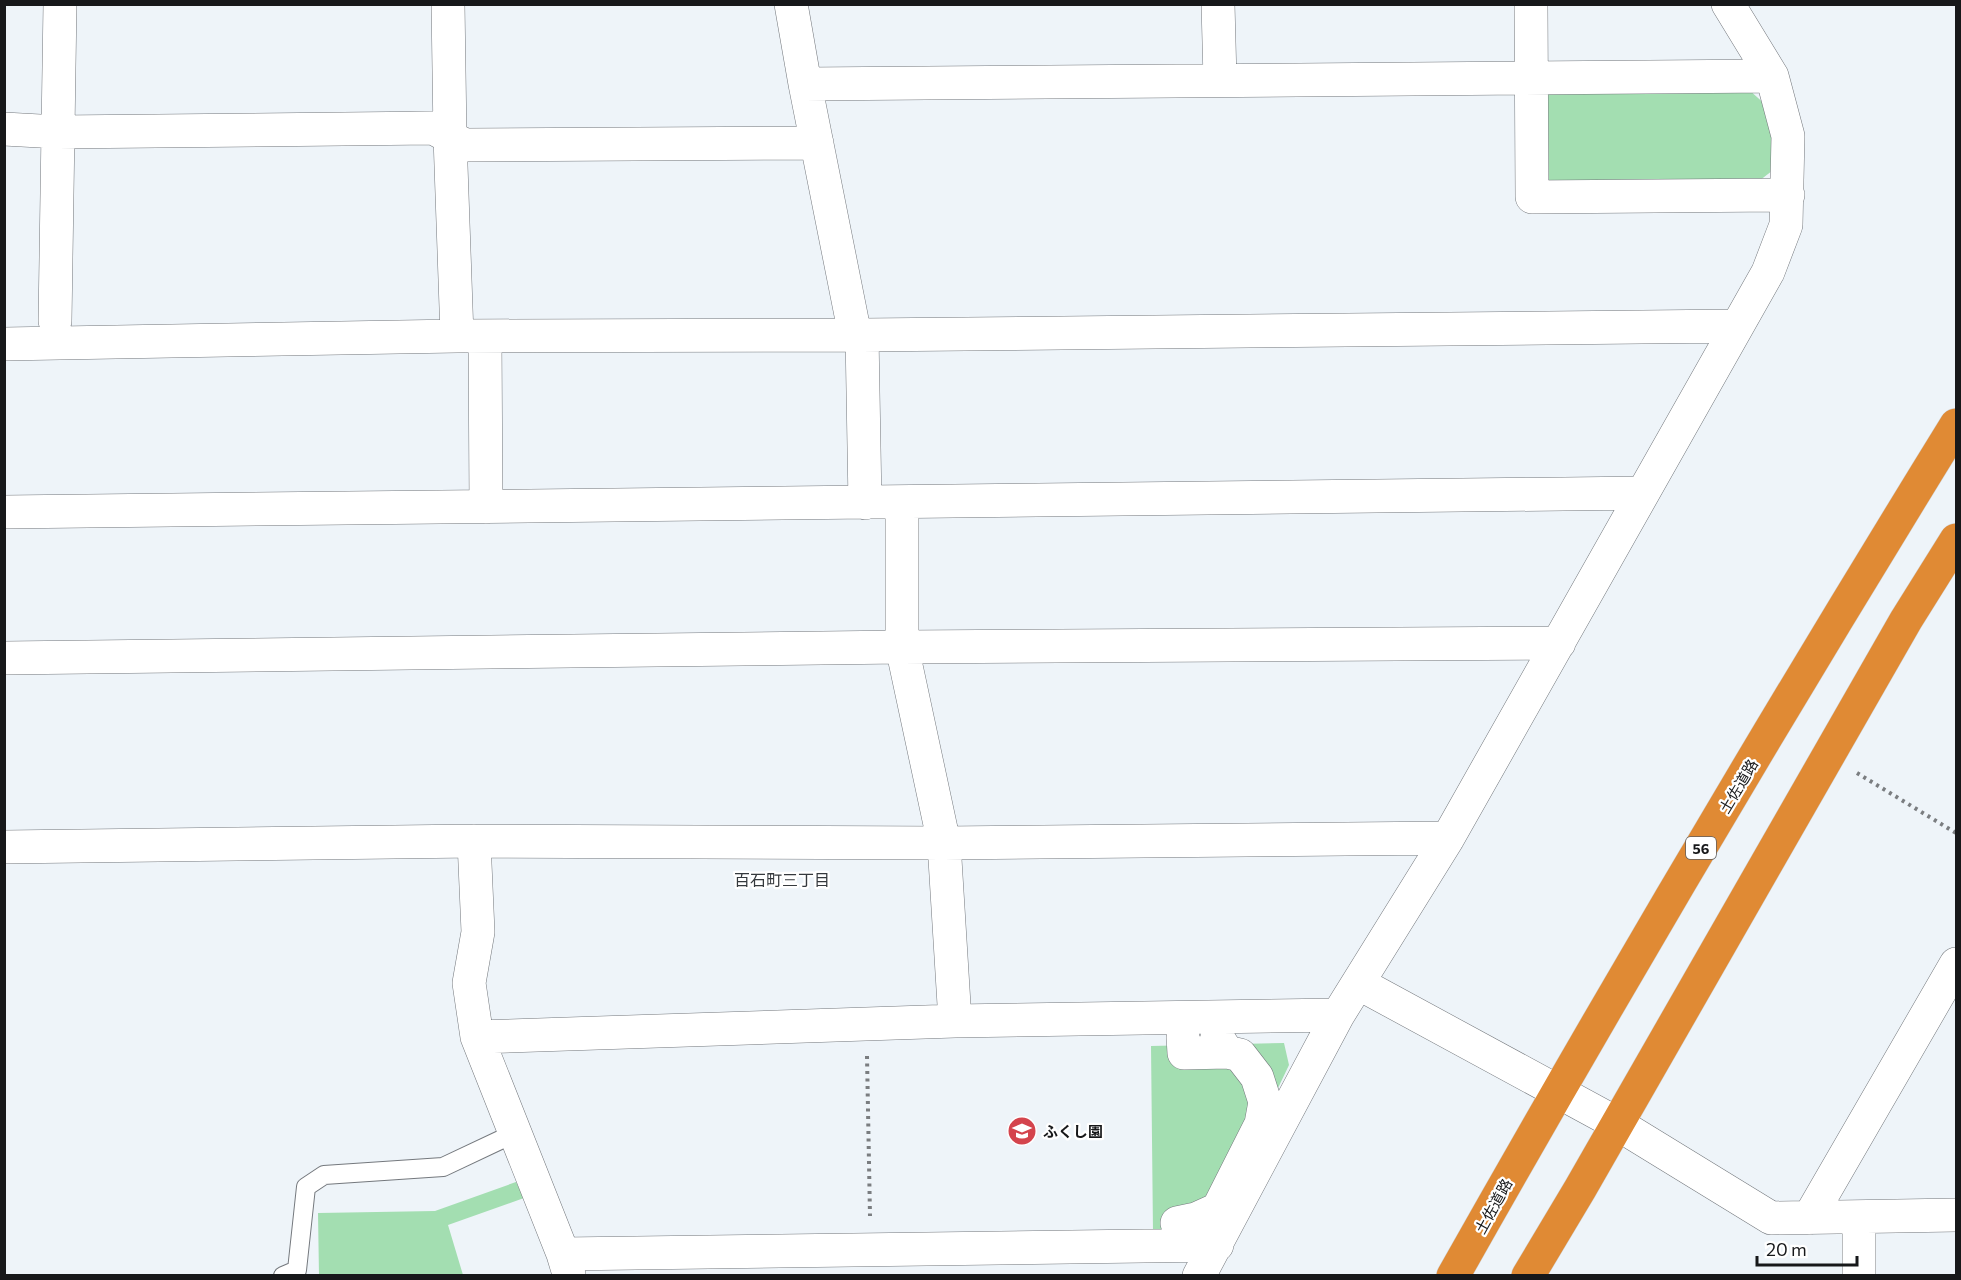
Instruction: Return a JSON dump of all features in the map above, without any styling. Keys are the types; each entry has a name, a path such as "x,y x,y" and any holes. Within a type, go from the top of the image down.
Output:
{"highway":[{"name":"土佐道路","path":"1454,1275 1558,1092 1858,584 1956,425"},
{"path":"1528,1275 1580,1189 1906,620 1956,540"}],"street":[{"path":"55,321 60,4"},
{"path":"448,4 450,137 486,507"},
{"path":"791,4 805,84 858,335 865,503"},
{"path":"1218,4 1220,80"},
{"path":"1531,4 1532,197 1788,195"},
{"path":"1199,1275 1338,1015 1448,838 1768,272 1786,225 1788,136 1772,76 1728,4"},
{"path":"805,84 1532,76 1772,76"},
{"path":"4,129 58,132 433,128 465,145 817,143"},
{"path":"4,344 471,336 858,335 1736,326"},
{"path":"4,512 1643,493"},
{"path":"902,502 902,647 944,843 955,1022"},
{"path":"4,658 902,647 1559,643"},
{"path":"4,847 474,841 944,843 1448,838"},
{"path":"474,841 478,933 469,983 477,1037 566,1265 870,1250 1217,1245"},
{"path":"1809,1218 1956,964"},
{"path":"1358,983 1616,1123 1771,1218 1956,1215"},
{"path":"477,1037 955,1022 1338,1015"},
{"path":"1177,1223 1196,1219 1218,1209 1262,1124 1265,1102 1257,1077 1240,1055 1222,1044 1184,1053 1183,1037"},
{"path":"1859,1217 1859,1275"}],"lane":[{"path":"283,1275 297,1270 306,1187 324,1175 443,1167 515,1132"}],"path":[{"path":"1851,769 1956,833"},
{"path":"867,1055 870,1250"}],"green space":[{"path":"1544,85 1748,89 1767,106 1777,167 1759,181 1547,183"},
{"path":"1284,1043 1289,1065 1212,1220 1153,1233 1151,1046"},
{"path":"516,1182 524,1198 448,1225 463,1275 319,1275 318,1213 435,1211"}],"place":[{"name":"ふくし園","path":"1022,1131"}],"district":[{"name":"百石町三丁目","path":"782,879"}]}
